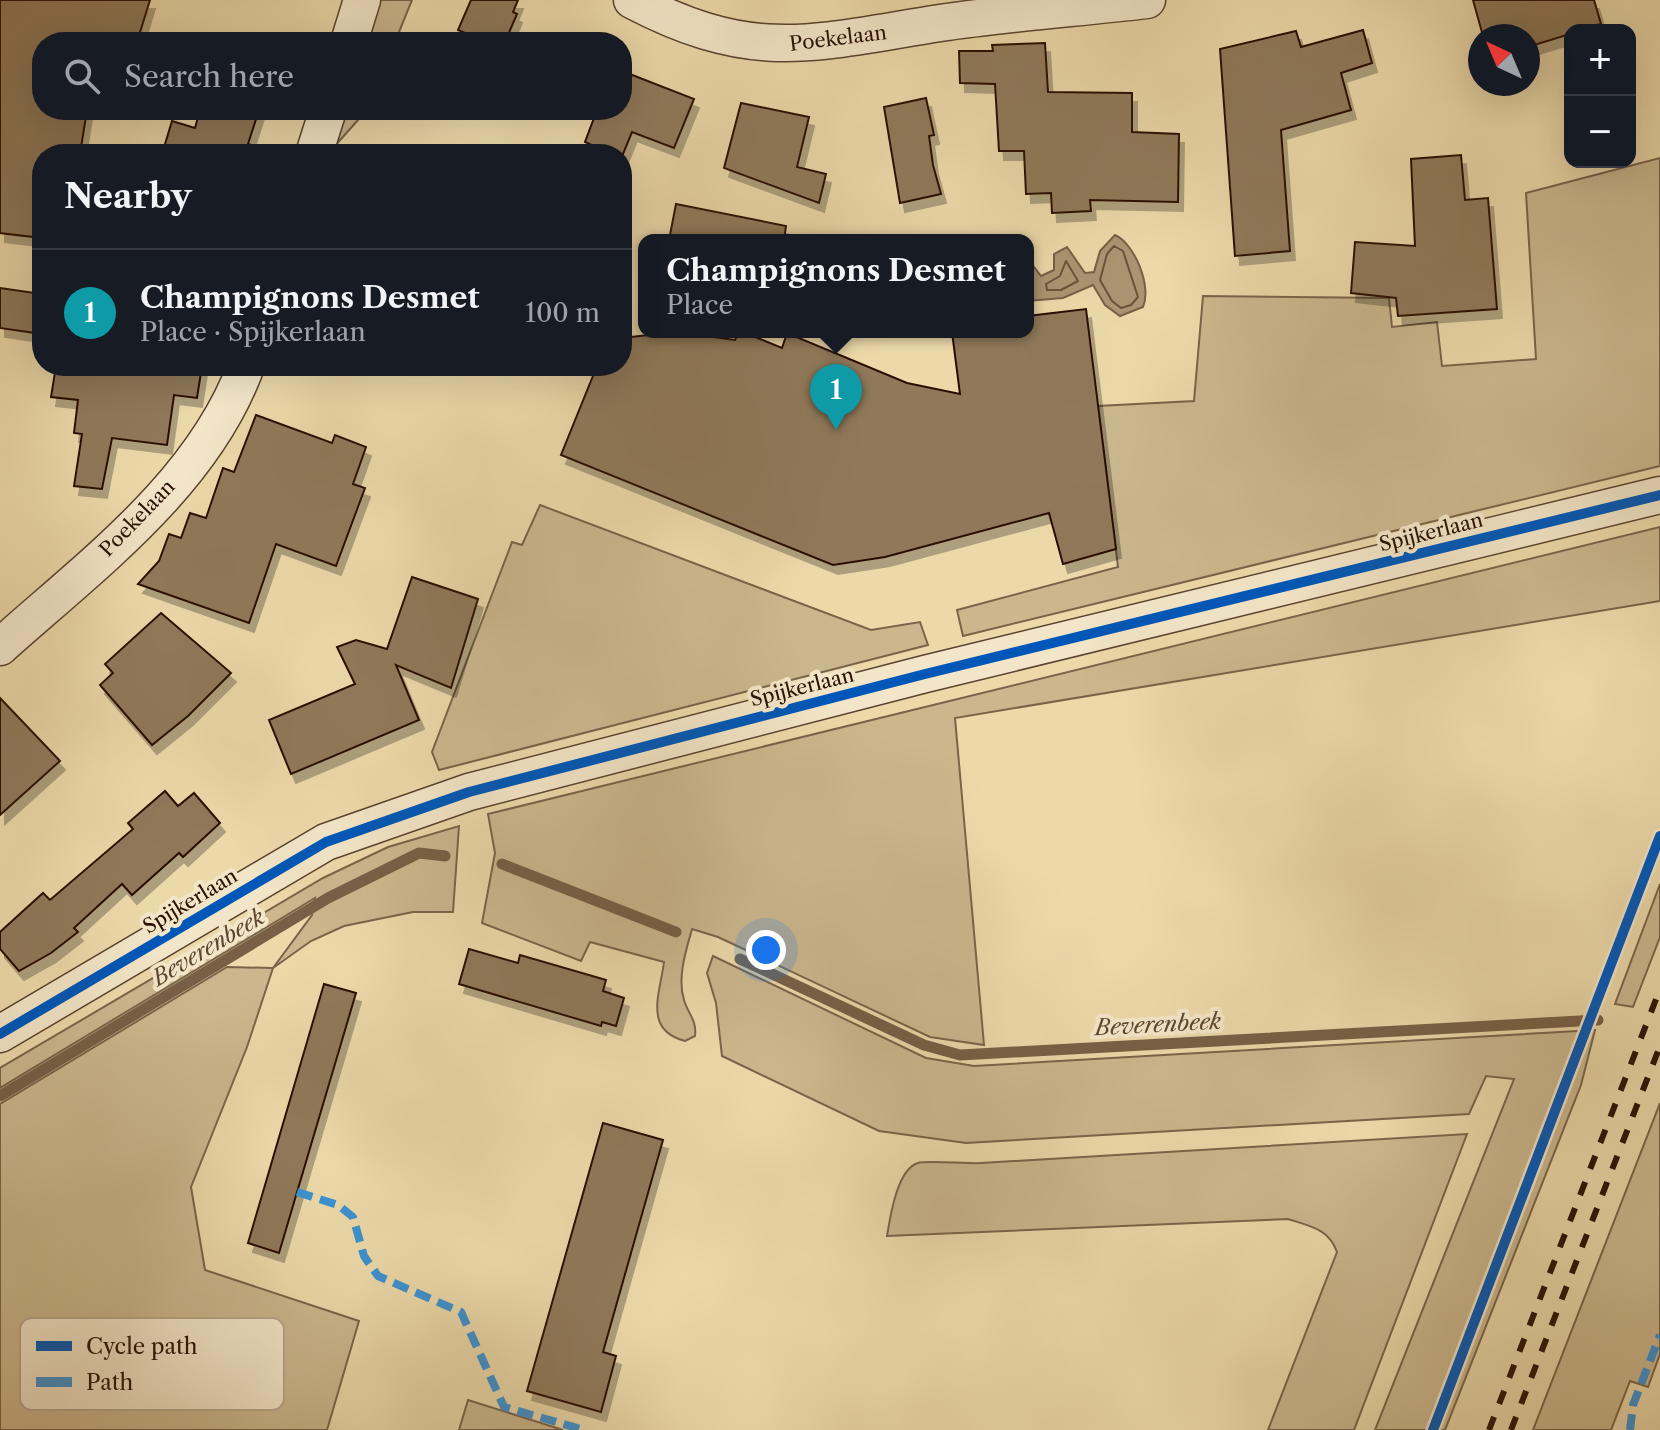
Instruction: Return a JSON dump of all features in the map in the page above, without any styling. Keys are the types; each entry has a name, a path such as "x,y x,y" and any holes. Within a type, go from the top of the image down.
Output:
{"street":[{"path":"352,32 362,0"},
{"name":"Poekelaan","path":"632,0 684,26 730,40 777,45 828,43 942,23 1147,0"},
{"path":"317,144 325,120"},
{"name":"Poekelaan","path":"0,647 167,491 210,436 241,376"},
{"name":"Spijkerlaan","path":"0,1034 326,842 469,792 925,674 1660,495"}],"shaded area":[{"path":"379,0 412,0 399,32 369,32"},
{"path":"342,120 358,120 337,144"},
{"path":"1660,158 1660,466 963,636 957,610 1118,567 1098,406 1194,401 1203,296 1389,298 1392,327 1437,322 1442,366 1536,359 1526,193 1622,168 1636,168 1636,164"},
{"path":"540,505 871,630 920,622 928,645 439,770 432,752 512,542 522,545"},
{"path":"1660,527 1660,601 955,718 984,1045 930,1037 718,937 692,929 681,983 684,1000 695,1026 695,1036 685,1041 663,1029 659,1020 657,1009 664,962 590,942 581,961 482,923 495,853 488,814"},
{"path":"459,826 453,912 413,912 344,926 311,941 273,968 312,915 315,898 0,1088 0,1068 323,878 388,847"},
{"path":"1660,884 1660,937 1633,1007 1615,1004"},
{"path":"713,956 926,1058 974,1066 1595,1030 1581,1085 1445,1430 1375,1430 1514,1079 1486,1076 1469,1114 966,1143 879,1131 722,1056 716,1003 707,973"},
{"path":"227,967 273,968 247,1047 191,1187 205,1270 359,1321 327,1430 0,1430 0,1104"},
{"path":"1660,1103 1660,1354 1648,1387 1630,1381 1611,1430 1533,1430"},
{"path":"1467,1134 1354,1430 1268,1430 1337,1252 1324,1233 1311,1226 1288,1219 887,1236 900,1184 911,1167 918,1163 981,1163"},
{"path":"468,1400 563,1430 459,1430"}],"water":[{"path":"1115,235 1129,247 1143,278 1143,307 1120,316 1105,305 1093,285 1063,298 1034,300 1034,267 1041,276 1054,270 1054,254 1067,247 1085,273 1094,272 1100,251"}],"building":[{"path":"0,0 150,0 140,32 32,32 32,120 85,120 82,144 32,144 32,237 0,233"},
{"path":"471,0 518,0 513,12 517,14 509,32 458,30"},
{"path":"1473,0 1594,0 1601,24 1564,24 1564,36 1540,43 1540,24 1480,24"},
{"path":"1363,30 1372,63 1341,73 1351,110 1281,130 1290,251 1235,256 1220,49 1296,31 1301,47"},
{"path":"1045,43 1048,92 1132,93 1132,132 1179,134 1178,202 1090,200 1091,211 1052,213 1051,193 1026,194 1024,151 999,151 995,84 960,83 959,51 993,51 992,45"},
{"path":"632,75 694,99 674,148 632,132 627,144 585,142 593,120 632,120"},
{"path":"926,98 934,135 929,136 933,165 941,194 900,203 884,107"},
{"path":"741,103 809,117 797,167 826,174 819,203 724,168"},
{"path":"197,120 256,120 248,144 165,144 172,121 195,128"},
{"path":"1461,155 1465,200 1488,198 1497,309 1398,316 1396,298 1351,293 1355,242 1415,246 1411,159"},
{"path":"676,204 786,226 785,234 670,234"},
{"path":"0,288 32,293 32,333 0,328"},
{"path":"1086,309 1116,549 1063,564 1049,513 885,557 833,565 561,455 593,376 632,376 632,337 758,338 782,348 785,338 799,338 907,383 960,394 953,338 1034,338 1034,315"},
{"path":"54,376 200,376 197,398 174,395 167,445 112,438 102,489 74,486 82,434 74,433 78,400 51,397"},
{"path":"256,415 332,443 335,435 366,447 353,484 365,488 336,566 276,544 249,623 138,584 159,561 169,534 181,538 190,513 206,518 223,468 234,472"},
{"path":"412,577 478,599 451,688 396,665 419,720 291,774 269,720 355,684 337,647 356,640 387,649"},
{"path":"161,613 231,673 188,716 152,745 100,685 113,673 105,664"},
{"path":"0,698 60,761 0,815"},
{"path":"165,791 178,806 194,793 220,823 183,857 179,853 132,895 122,884 74,928 78,932 51,953 19,971 0,949 0,932 43,893 50,900 133,829 128,823"},
{"path":"469,949 518,963 520,955 606,980 603,991 624,998 616,1026 602,1022 601,1026 459,984"},
{"path":"324,984 356,993 279,1253 248,1243"},
{"path":"603,1123 663,1140 603,1352 616,1356 601,1412 527,1391"}],"waterway":[{"name":"Beverenbeek","path":"0,1096 328,898 419,853 445,856"},
{"name":"Beverenbeek","path":"502,864 676,932"},
{"name":"Beverenbeek","path":"740,959 924,1045 960,1055 1598,1020"}],"railway":[{"path":"1489,1430 1660,989"},
{"path":"1511,1430 1660,1046"}],"marked path":[{"path":"297,1192 338,1205 353,1217 364,1256 378,1276 461,1312 504,1407 584,1430"},
{"path":"1630,1430 1633,1405 1660,1335"}],"cycle path":[{"path":"0,1034 326,842 469,792 925,674 1660,495"},
{"path":"1433,1430 1660,836"}],"place":[{"name":"Champignons Desmet","path":"836,430"}]}
